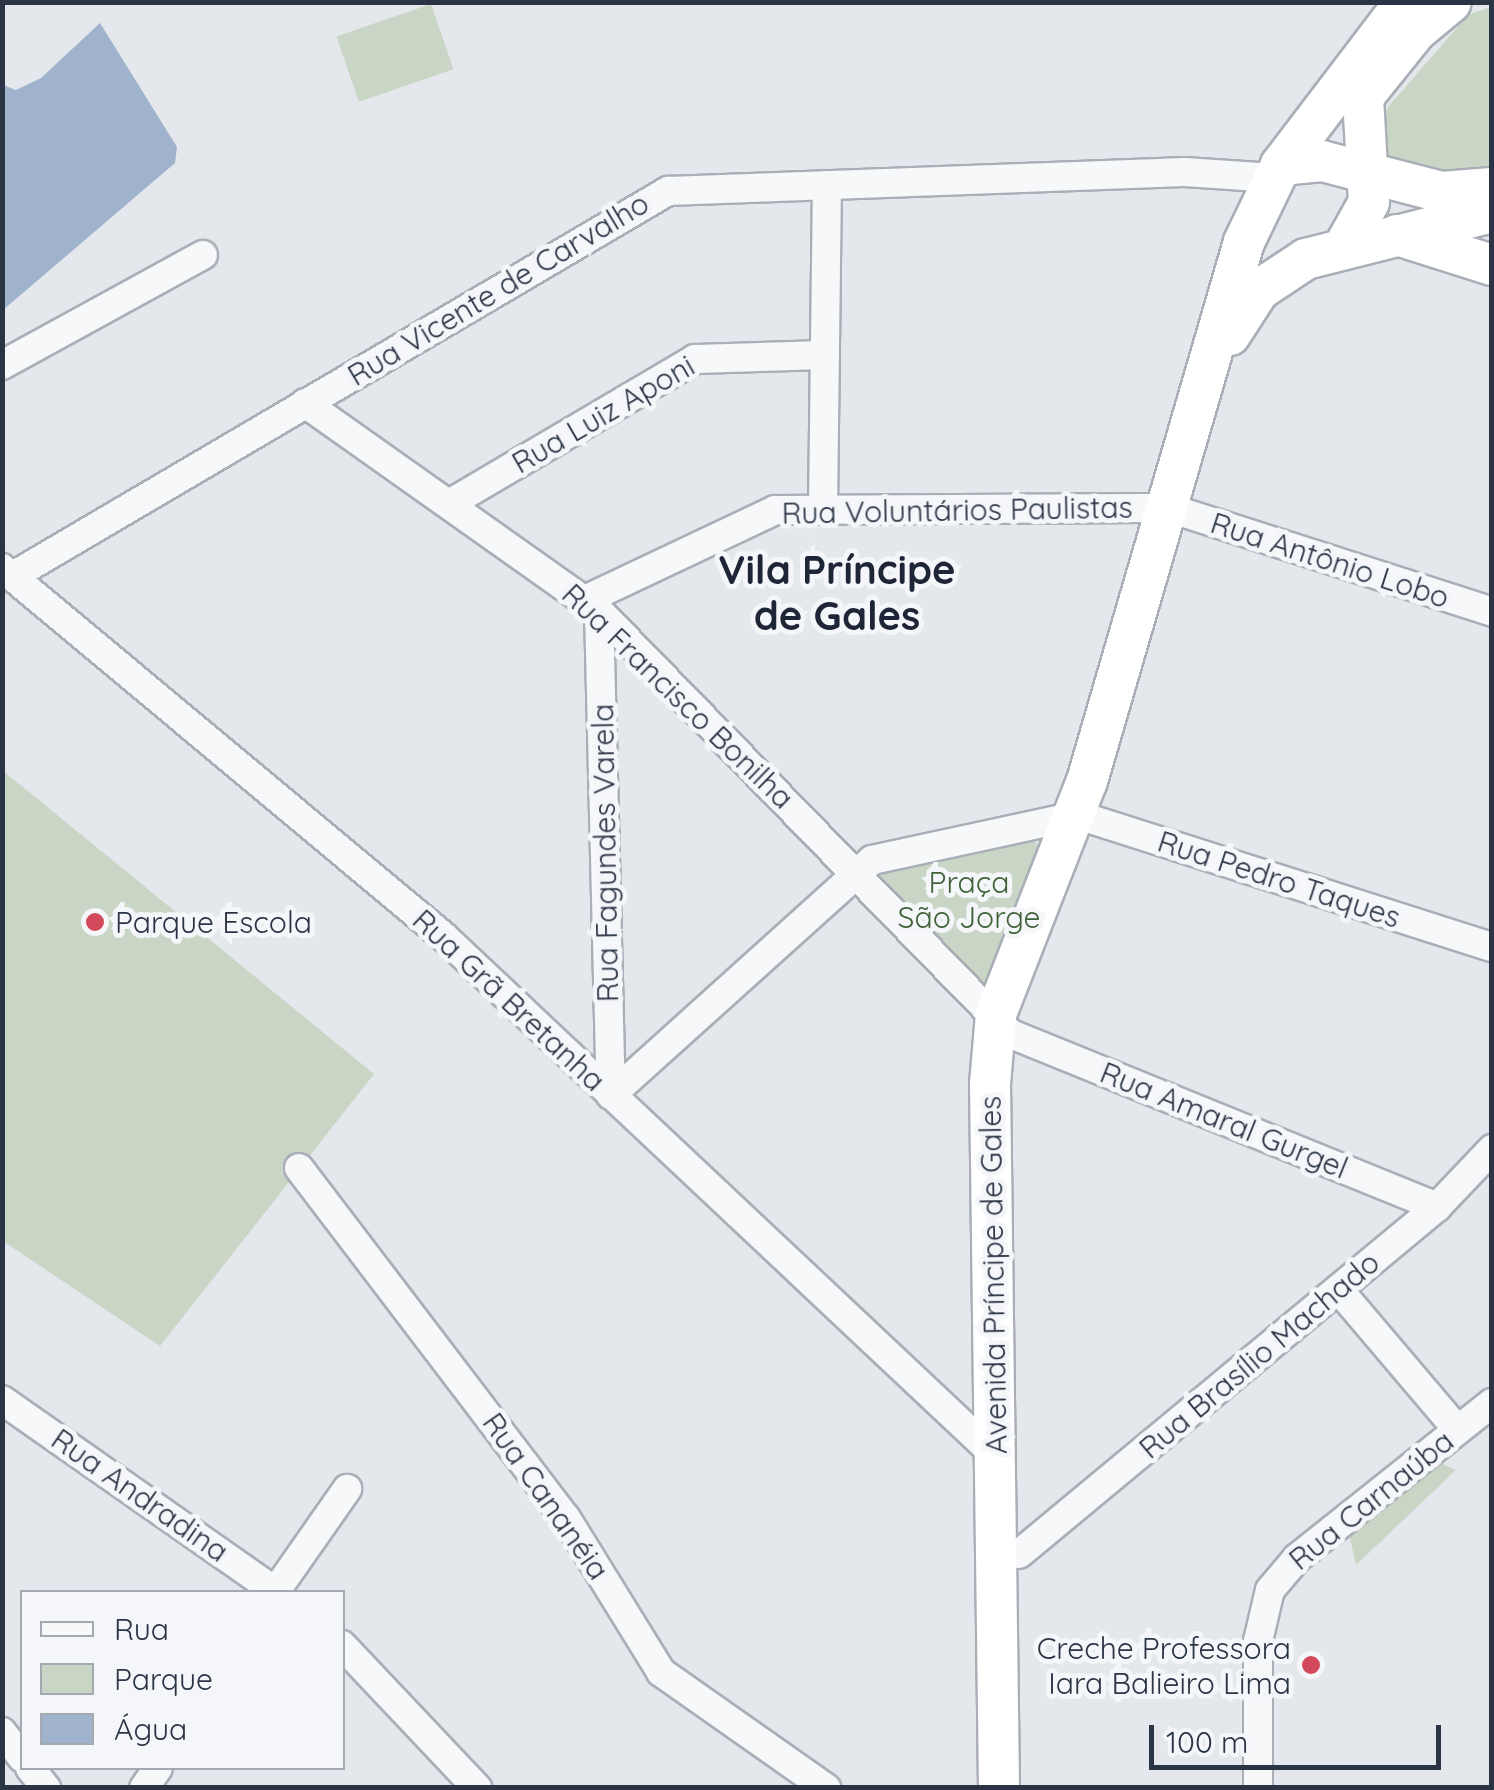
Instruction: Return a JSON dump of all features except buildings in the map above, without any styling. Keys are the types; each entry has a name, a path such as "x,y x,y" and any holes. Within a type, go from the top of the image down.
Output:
{"highway":[{"name":"Avenida Príncipe de Gales","path":"1000,1788 1006,1471 1004,1024 1079,805 1205,388 1234,269 1274,180 1405,2"},
{"path":"1344,248 1364,217 1369,172 1358,126 1363,97 1416,30 1452,2"},
{"path":"1492,188 1442,192 1322,161 1274,180 1280,230 1306,260 1393,234 1492,212"},
{"path":"1393,234 1492,265"},
{"name":"Avenida Príncipe de Gales","path":"1205,388 1245,305 1306,260"},
{"name":"Avenida Príncipe de Gales","path":"1006,1471 1019,1554 1023,1788"}],"street":[{"name":"Rua Vicente de Carvalho","path":"8,572 306,403 658,194 1186,172 1274,180"},
{"path":"823,510 827,184"},
{"path":"2,364 202,255"},
{"name":"Rua Luiz Aponi","path":"450,504 695,359 825,355"},
{"name":"Rua Francisco Bonilha","path":"306,403 592,605 860,872 1004,1024"},
{"name":"Rua Voluntários Paulistas","path":"592,605 757,515 823,510 1169,508"},
{"name":"Rua Antônio Lobo","path":"1169,508 1492,612"},
{"name":"Rua Grã Bretanha","path":"8,572 390,890 612,1095 1006,1471"},
{"name":"Rua Fagundes Varela","path":"592,605 612,1095"},
{"path":"612,1095 860,872 892,851 1079,805"},
{"name":"Rua Pedro Taques","path":"1079,805 1492,948"},
{"name":"Rua Amaral Gurgel","path":"1004,1024 1436,1207"},
{"name":"Rua Brasílio Machado","path":"1019,1554 1340,1290 1436,1207 1492,1149"},
{"name":"Rua Cananéia","path":"299,1168 566,1518 661,1672 826,1788"},
{"path":"1340,1290 1457,1429"},
{"name":"Rua Andradina","path":"2,1400 272,1590"},
{"name":"Rua Carnaúba","path":"1258,1788 1258,1641 1270,1590 1296,1558 1492,1404"},
{"path":"276,1590 347,1489"},
{"path":"345,1648 462,1781"},
{"path":"2,1732 20,1755"}],"green space":[{"path":"431,4 453,69 359,102 336,37"},
{"path":"1491,7 1491,177 1400,169 1381,148 1382,114 1468,15"},
{"name":"Parque Escola","path":"2,770 374,1074 160,1346 3,1241"},
{"name":"Praça São Jorge","path":"1031,836 1041,850 986,986 882,885 880,871"},
{"path":"1440,1463 1456,1470 1356,1565 1349,1534"}],"water":[{"path":"100,23 177,147 175,163 3,310 3,85 16,90 41,78"}],"place":[{"name":"Parque Escola","path":"95,922"},
{"name":"Creche Professora Iara Balieiro Lima","path":"1311,1665"}],"district":[{"name":"Vila Príncipe de Gales","path":"837,592"}]}
